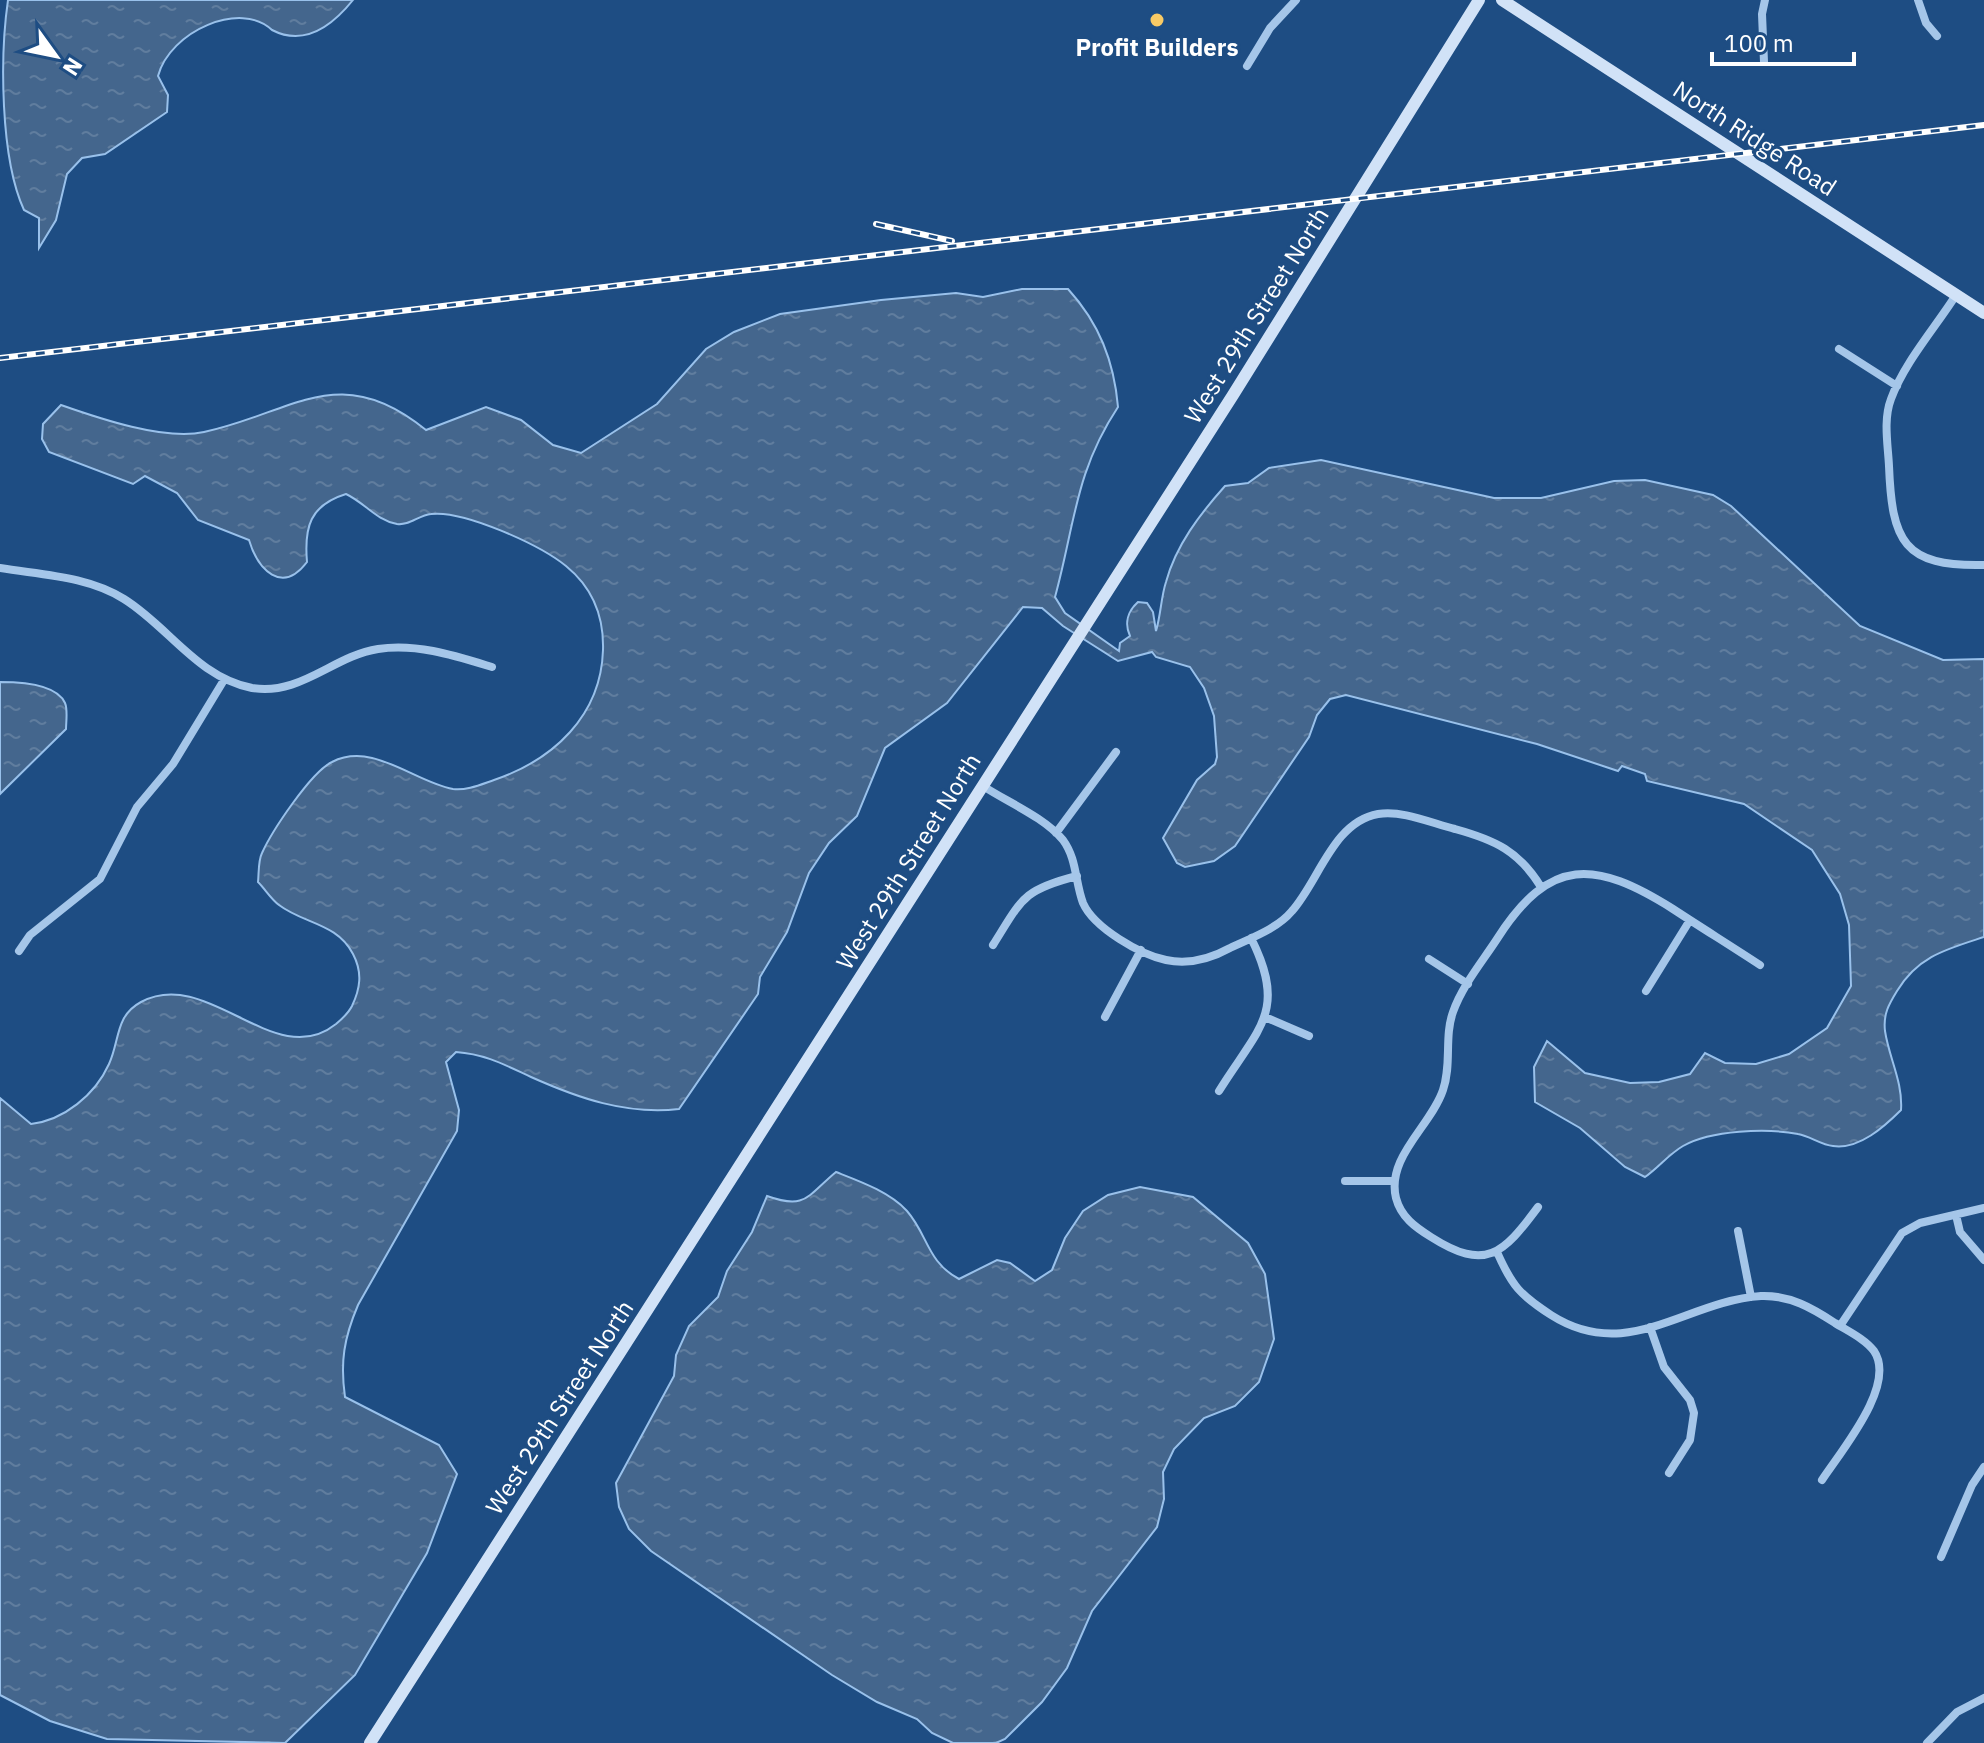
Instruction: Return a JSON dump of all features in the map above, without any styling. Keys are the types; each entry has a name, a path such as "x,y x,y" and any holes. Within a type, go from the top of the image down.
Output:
{"main road":[{"name":"West 29th Street North","path":"370,1743 1233,395 1479,0"},
{"name":"North Ridge Road","path":"1502,0 1984,313"}],"street":[{"path":"1247,66 1270,28 1296,0"},
{"path":"1764,62 1762,14 1765,0"},
{"path":"1918,0 1926,23 1937,36"},
{"path":"1956,295 1897,386 1887,422 1890,509 1898,533 1915,552 1937,563 1984,565"},
{"path":"1839,349 1897,386"},
{"path":"0,568 68,577 122,597 155,621 201,667 224,680 256,688 285,689 377,649 442,652 492,667"},
{"path":"19,951 30,935 100,879 137,807 173,764 224,680"},
{"path":"1056,833 1116,752"},
{"path":"983,786 1056,833 1070,851 1088,912 1141,950 1165,960 1194,962 1217,955 1277,925 1294,910 1349,828 1379,814 1402,815 1490,838 1515,852 1541,887"},
{"path":"993,945 1026,895 1042,885 1077,876"},
{"path":"1538,1207 1514,1240 1497,1252 1464,1256 1417,1229 1402,1213 1394,1181 1401,1160 1443,1091 1452,1014 1515,912 1541,887 1568,876 1608,876 1636,886 1760,965"},
{"path":"1646,991 1690,920"},
{"path":"1219,1091 1265,1017 1269,979 1251,938"},
{"path":"1105,1017 1141,950"},
{"path":"1429,959 1468,984"},
{"path":"1265,1017 1309,1036"},
{"path":"1345,1181 1394,1181"},
{"path":"1840,1326 1902,1233 1920,1223 1984,1208"},
{"path":"1956,1215 1960,1232 1984,1260"},
{"path":"1738,1231 1751,1297"},
{"path":"1497,1252 1517,1291 1566,1324 1610,1335 1650,1327 1751,1297 1791,1299 1840,1326 1874,1351 1881,1379 1875,1396 1822,1480"},
{"path":"1650,1327 1664,1367 1690,1400 1694,1413 1690,1440 1669,1473"},
{"path":"1941,1557 1972,1485 1984,1467"},
{"path":"1927,1743 1957,1712 1982,1699 1984,1711"}],"water":[{"path":"8,0 353,0 337,18 307,35 284,35 259,22 243,18 208,25 191,34 165,60 158,76 168,95 167,112 105,154 82,158 67,174 56,220 39,248 39,218 24,210 10,163 6,135 3,77"},
{"path":"1022,289 1068,289 1088,315 1109,358 1118,407 1084,476 1055,597 1065,613 1119,651 1120,643 1130,636 1128,618 1138,602 1147,603 1153,612 1156,631 1164,588 1176,555 1198,519 1225,486 1248,483 1269,468 1321,460 1494,498 1541,498 1614,481 1645,480 1713,495 1731,506 1860,626 1943,660 1984,659 1984,937 1934,955 1914,969 1889,1005 1885,1031 1900,1090 1901,1110 1871,1136 1843,1146 1785,1132 1739,1132 1708,1137 1678,1149 1645,1177 1625,1167 1580,1128 1535,1102 1534,1067 1547,1041 1585,1073 1630,1083 1659,1082 1690,1074 1705,1053 1725,1063 1756,1064 1789,1054 1827,1028 1851,986 1849,925 1840,894 1812,850 1744,804 1647,781 1645,774 1622,766 1618,771 1537,744 1346,695 1330,699 1317,715 1309,737 1235,846 1214,861 1185,867 1177,863 1163,838 1197,780 1215,764 1217,757 1214,716 1204,688 1190,667 1156,657 1152,652 1118,661 1063,626 1042,608 1023,607 947,703 885,748 857,816 829,843 809,873 787,932 760,977 758,994 679,1109 640,1109 603,1103 566,1092 476,1055 456,1052 446,1062 459,1110 457,1131 358,1305 346,1339 343,1372 345,1397 439,1445 457,1474 427,1553 355,1675 285,1743 107,1739 50,1721 0,1695 0,1098 31,1124 66,1111 87,1096 103,1075 127,1014 141,1002 166,995 191,997 289,1036 313,1036 336,1024 355,1000 359,974 353,954 329,930 279,905 258,882 262,853 293,803 323,768 347,757 378,759 453,789 474,787 516,771 554,747 583,715 600,674 603,650 599,614 590,593 566,566 521,539 481,523 445,514 431,514 397,524 383,519 346,494 324,504 317,511 307,538 307,562 289,577 280,577 272,575 258,561 249,540 198,520 177,493 145,476 133,484 49,452 42,439 43,424 61,405 132,427 188,434 236,424 316,397 341,394 367,398 395,409 426,430 486,407 521,420 553,445 581,453 657,404 706,349 734,332 780,314 956,293 983,297"},
{"path":"0,682 36,685 54,691 65,703 67,712 66,729 0,794"},
{"path":"836,1172 874,1188 900,1204 914,1220 940,1265 959,1279 997,1260 1010,1263 1035,1281 1052,1270 1065,1238 1083,1211 1108,1195 1140,1187 1193,1197 1248,1243 1265,1274 1274,1339 1259,1382 1235,1406 1204,1418 1174,1449 1163,1472 1164,1499 1157,1527 1092,1611 1067,1668 1042,1702 1005,1739 996,1743 953,1743 932,1733 917,1719 877,1702 832,1675 651,1551 629,1529 619,1507 616,1483 674,1376 676,1355 689,1326 718,1297 727,1271 752,1232 767,1196 798,1201 812,1194"}],"railway":[{"path":"0,358 1984,125"},
{"path":"876,224 952,241"}],"place":[{"name":"Profit Builders","path":"1157,20"}]}
